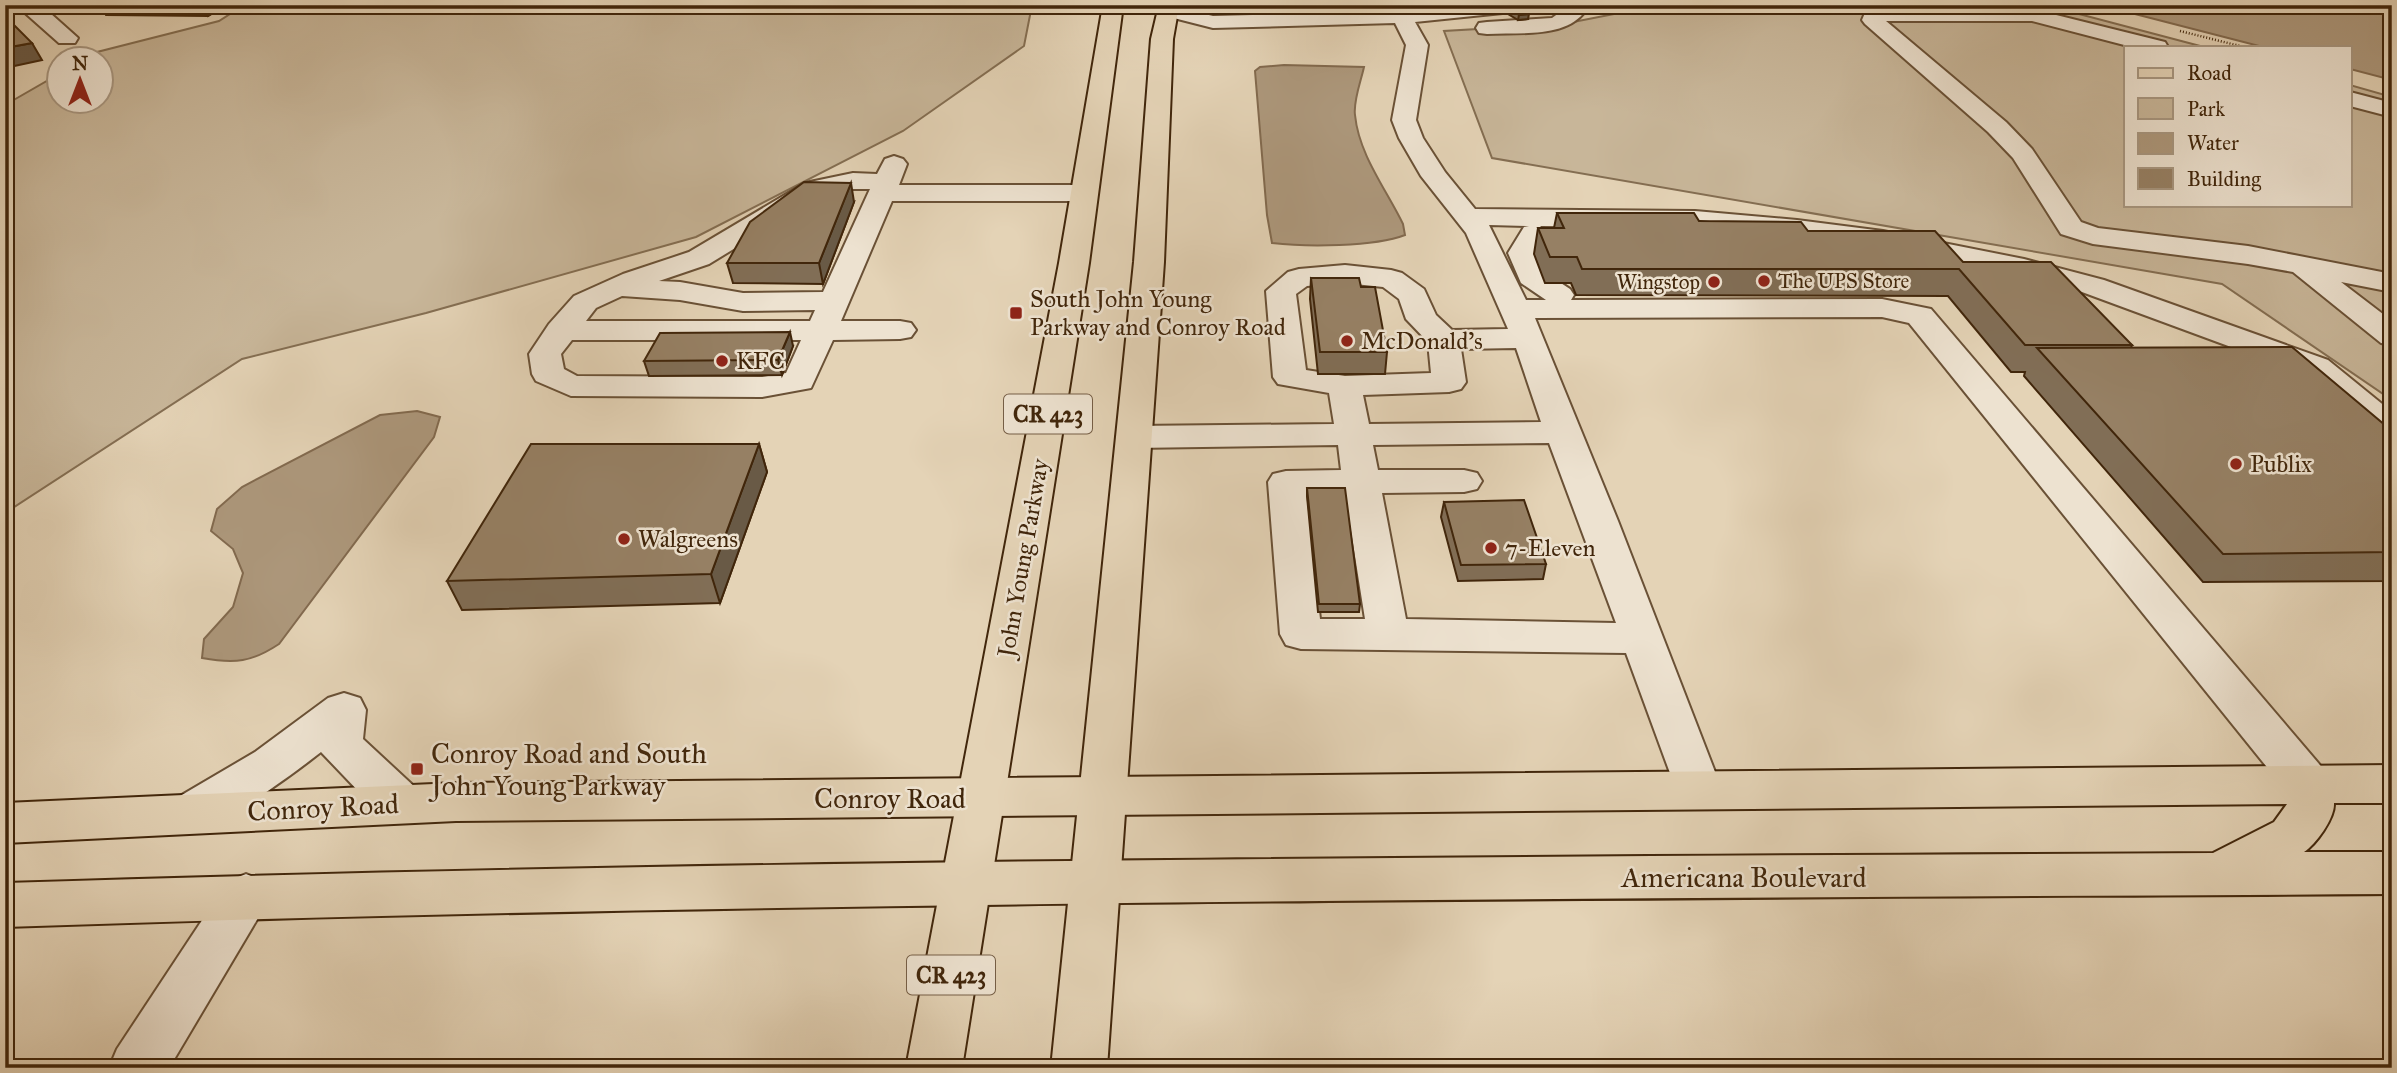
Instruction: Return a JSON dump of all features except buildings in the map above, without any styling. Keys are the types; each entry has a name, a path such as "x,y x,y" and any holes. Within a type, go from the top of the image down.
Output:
{"main road":[{"name":"John Young Parkway","path":"934,1068 1085,192 1134,31 1169,8"},
{"name":"John Young Parkway","path":"1079,1068 1149,262 1160,78 1134,31"},
{"path":"2218,874 2291,836 2311,808 2308,784"},
{"path":"1103,796 2392,784"},
{"name":"Conroy Road","path":"5,822 401,804 1103,796"},
{"name":"Americana Boulevard","path":"1096,881 2392,873"},
{"path":"5,905 246,896 1096,881"}],"street":[{"path":"5,6 29,6 67,38"},
{"path":"5,20 59,8"},
{"path":"1169,8 1213,22 1403,23 1494,28 1536,26 1565,20 1546,10 1403,23 1324,40"},
{"path":"2153,46 2032,15 1872,17 1871,20 1997,127 2023,154 2071,228 2093,236 2248,255 2392,282"},
{"path":"1403,23 1399,47 1415,63 1405,103 1404,120 1411,138 1434,176 1479,231 1522,324 1665,696 1698,790"},
{"path":"1134,31 1299,41"},
{"path":"2352,100 2392,110"},
{"path":"887,179 799,382 557,379 548,374 545,355 560,331 585,302 699,258 814,189 853,181 887,179 1085,192"},
{"path":"1467,217 1534,235 1695,219 1797,228 1883,240 2024,268 2093,286 2316,367 2392,430"},
{"path":"1534,235 1522,253 1531,277 1560,296 1882,308 1920,316 2308,784"},
{"path":"2300,265 2392,336"},
{"path":"1339,274 1391,279 1413,295 1433,330 1450,382 1345,387 1290,377 1281,291 1299,278 1339,274"},
{"path":"613,289 680,291 743,302 836,301"},
{"path":"1433,330 1522,324 1560,296"},
{"path":"560,331 900,330"},
{"path":"1345,387 1355,436 1363,541 1388,634"},
{"path":"1134,437 1562,432"},
{"path":"1363,541 1464,481"},
{"path":"1363,541 1286,482 1302,551 1301,634 1641,638"},
{"path":"192,813 271,765 344,710 340,746 401,804"},
{"path":"137,1068 246,896"}],"green space":[{"path":"244,5 1032,5 1024,46 903,131 696,237 426,313 242,359 5,513 5,105 46,81 46,116 116,116 116,47 219,21"},
{"path":"1660,5 2045,5 2200,46 2124,46 2124,206 2352,206 2352,86 2392,97 2392,400 2222,284 1492,158 1444,31 1563,24"}],"water":[{"path":"2100,5 2392,5 2392,80 2352,70 2352,46 2259,46"},
{"path":"1260,67 1364,67 1355,104 1358,130 1367,158 1403,224 1405,235 1376,242 1340,245 1272,243 1267,215 1255,71"},
{"path":"417,411 440,417 434,437 279,644 260,655 243,660 202,658 204,639 233,607 243,573 233,549 211,531 217,509 242,487 380,415"}],"place":[{"name":"The UPS Store","path":"1764,281"},
{"name":"Wingstop","path":"1714,282"},
{"name":"South John Young Parkway and Conroy Road","path":"1016,313"},
{"name":"McDonald's","path":"1347,341"},
{"name":"KFC","path":"722,361"},
{"name":"Publix","path":"2236,464"},
{"name":"Walgreens","path":"624,539"},
{"name":"7-Eleven","path":"1491,548"},
{"name":"Conroy Road and South John Young Parkway","path":"417,769"}]}
